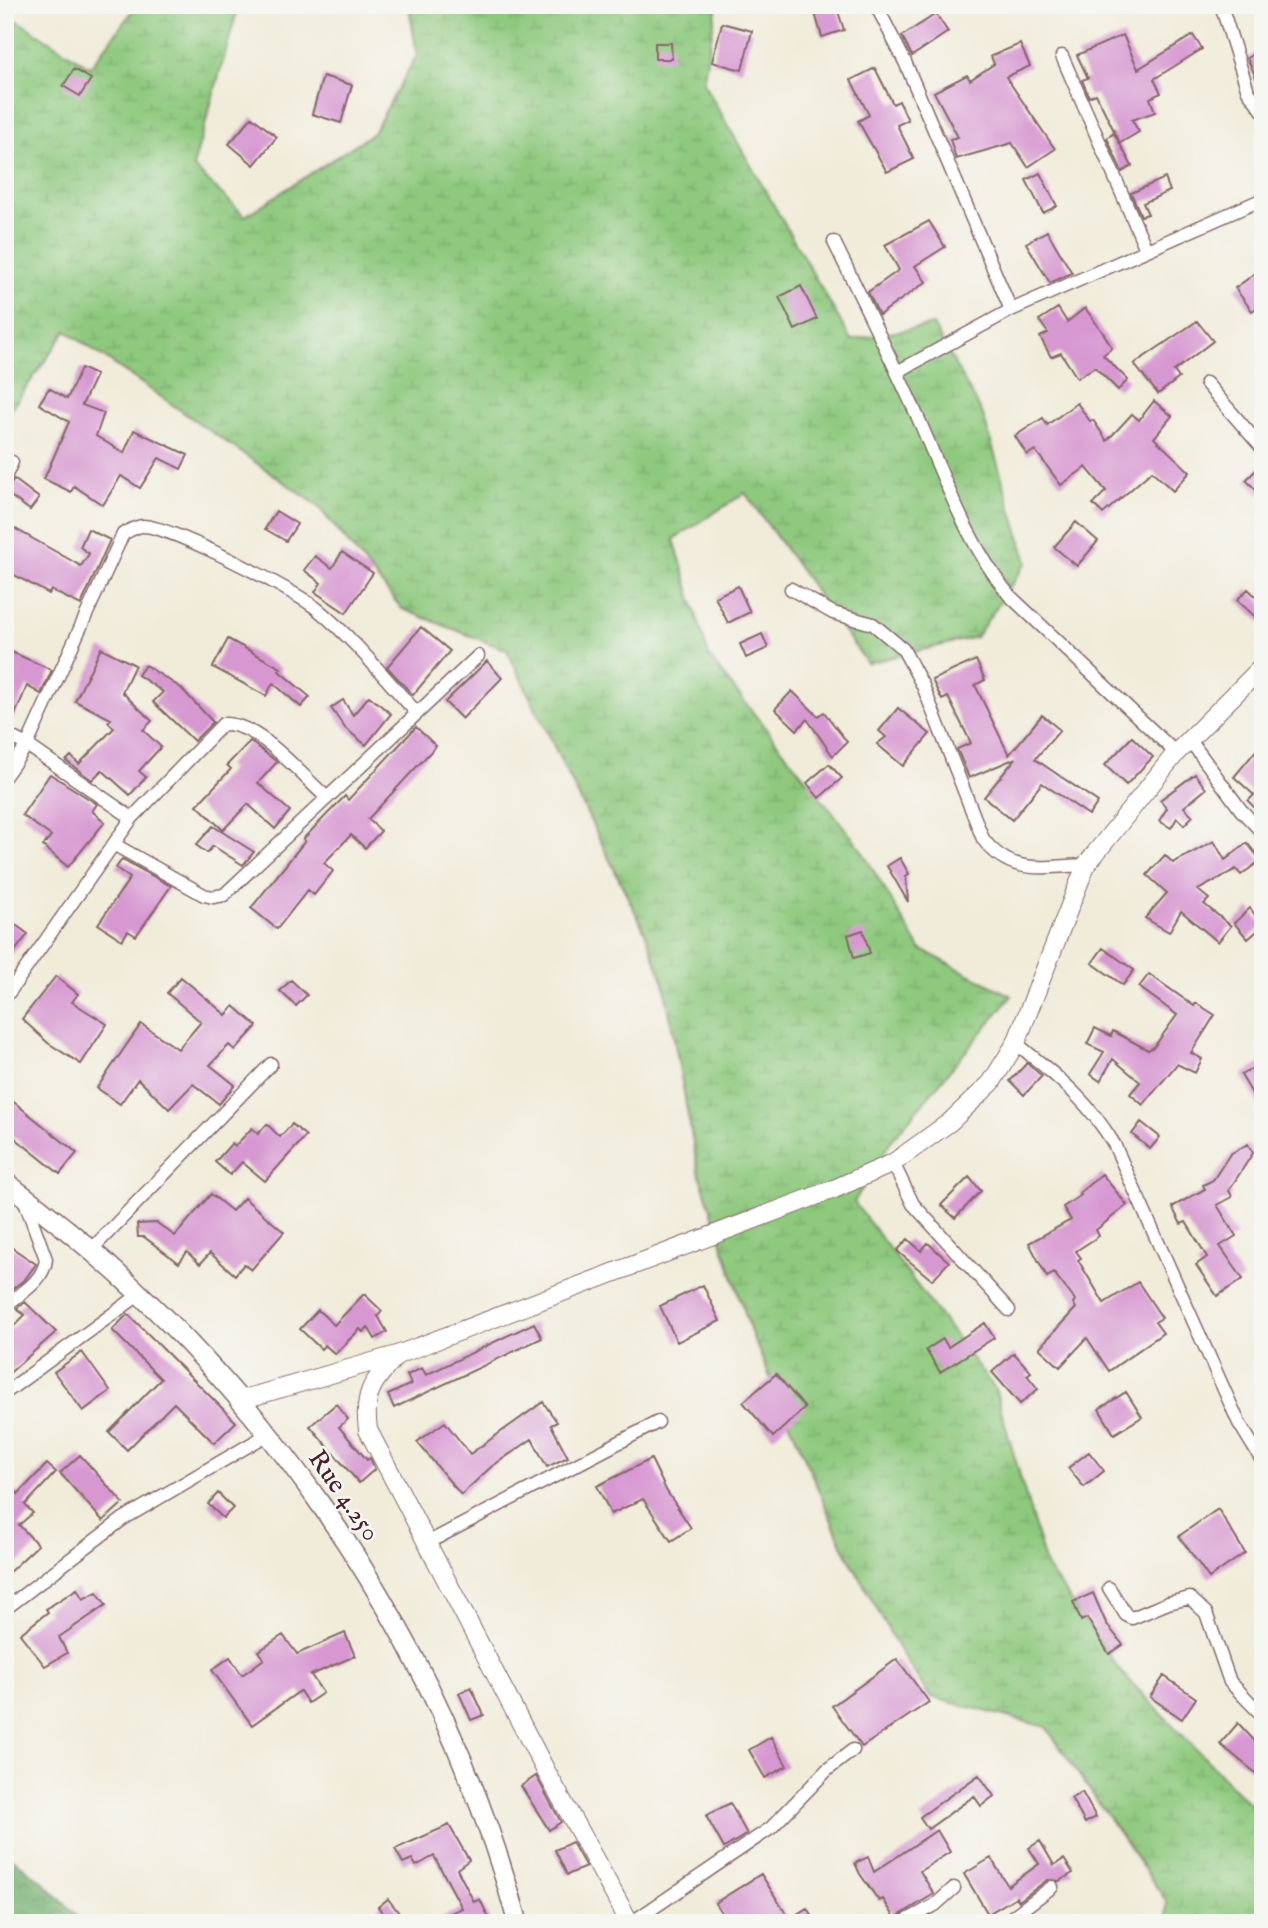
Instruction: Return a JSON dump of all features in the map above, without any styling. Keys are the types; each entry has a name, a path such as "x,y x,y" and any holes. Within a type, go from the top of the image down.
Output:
{"main road":[{"name":"Rue 4.250","path":"5,1182 92,1249 140,1294 240,1400 270,1433 364,1568 419,1667 464,1766 518,1923"}],"street":[{"path":"876,5 905,62 1011,310"},
{"path":"1221,5 1248,91 1263,111"},
{"path":"1062,56 1146,249"},
{"path":"897,372 1011,310 1263,199"},
{"path":"834,242 897,372 971,537 989,570 1009,595 1176,753"},
{"path":"1206,383 1263,449"},
{"path":"5,477 12,462"},
{"path":"5,776 27,745 123,534 139,525 156,528 214,552 313,606 342,631 416,712"},
{"path":"791,589 833,613 873,624 903,649 923,686 983,839 993,853 1014,866 1086,865"},
{"path":"115,845 213,897 224,895 325,796 478,656"},
{"path":"240,1400 397,1355 834,1189 893,1163 950,1122 991,1083 1016,1043 1086,865 1176,753 1263,666"},
{"path":"5,998 132,818 223,724 237,723 254,732 325,796"},
{"path":"5,734 27,745 132,818"},
{"path":"1189,739 1241,810 1263,833"},
{"path":"1016,1043 1078,1094 1094,1112 1114,1144 1238,1423 1263,1462"},
{"path":"92,1249 271,1064"},
{"path":"893,1163 913,1204 1009,1310"},
{"path":"5,1306 36,1282 46,1268 47,1259 23,1195"},
{"path":"5,1392 140,1294"},
{"path":"397,1355 374,1381 365,1403 368,1430 547,1773 631,1923 771,1828 827,1770 853,1750"},
{"path":"427,1543 658,1422"},
{"path":"5,1609 123,1519 270,1433"},
{"path":"1109,1588 1126,1615 1132,1618 1179,1600 1190,1598 1199,1605 1206,1614 1230,1682 1263,1716"},
{"path":"1004,1923 1052,1887"},
{"path":"902,1923 935,1905 954,1888"}],"green space":[{"path":"137,5 238,8 193,167 245,216 373,133 417,55 409,5 717,5 703,82 851,340 933,325 983,415 1027,562 976,637 867,663 745,493 674,539 709,657 859,846 920,949 1012,996 890,1142 854,1202 995,1389 1046,1566 1122,1673 1263,1818 1263,1923 1166,1923 1167,1902 1046,1727 930,1697 900,1651 843,1547 752,1335 698,1170 664,983 645,932 507,650 402,609 317,505 66,331 5,418 5,13 90,67"},
{"path":"5,1852 43,1882 84,1923 5,1923"}],"building":[{"path":"836,5 844,30 822,37 814,10"},
{"path":"936,14 948,32 912,56 902,36"},
{"path":"722,23 752,31 742,70 712,62"},
{"path":"1123,35 1138,69 1193,35 1202,49 1154,79 1161,93 1150,98 1155,112 1132,120 1139,132 1120,143 1096,94 1089,97 1082,80 1088,78 1077,55"},
{"path":"655,43 671,43 672,59 655,59"},
{"path":"1020,44 1030,66 1006,77 1055,149 1028,167 1012,143 956,159 950,139 958,137 934,92 967,75 970,80 994,64 991,56"},
{"path":"1263,49 1263,93 1247,58"},
{"path":"875,68 893,104 899,101 908,120 897,125 914,159 887,172 858,121 869,115 851,80"},
{"path":"74,69 91,79 80,96 63,86"},
{"path":"323,76 352,85 341,123 312,114"},
{"path":"252,117 277,137 254,165 229,144"},
{"path":"1114,133 1132,166 1122,172 1107,138"},
{"path":"1040,173 1057,206 1043,213 1026,180"},
{"path":"1165,178 1170,191 1143,203 1148,214 1141,216 1131,193"},
{"path":"929,221 945,247 915,266 926,282 879,315 868,292 899,270 885,245"},
{"path":"1047,231 1072,273 1050,283 1026,243"},
{"path":"1263,268 1263,304 1252,311 1235,288"},
{"path":"801,286 817,319 795,330 779,297"},
{"path":"1058,308 1067,322 1085,308 1112,348 1103,355 1128,380 1118,390 1095,367 1077,378 1061,353 1051,357 1040,337 1048,333 1039,320"},
{"path":"1197,321 1213,341 1174,371 1179,378 1158,394 1134,364"},
{"path":"81,368 96,375 82,405 104,413 96,436 124,453 134,430 188,455 181,469 159,458 140,488 121,476 103,505 74,486 71,492 44,479 69,422 39,404 49,388 67,399"},
{"path":"1154,401 1172,416 1154,438 1190,472 1173,491 1152,471 1103,514 1093,504 1106,491 1086,467 1061,485 1035,450 1027,455 1015,436 1043,418 1047,425 1077,403 1107,441 1132,414 1139,420"},
{"path":"1263,463 1263,497 1246,480"},
{"path":"14,479 39,498 30,510 5,492"},
{"path":"276,511 297,524 286,541 265,529"},
{"path":"1076,522 1098,541 1077,566 1054,547"},
{"path":"5,523 81,566 89,554 80,547 88,529 110,540 81,605 51,590 49,594 5,570"},
{"path":"342,552 373,573 346,613 315,592 321,583 304,570 315,556 332,568"},
{"path":"738,586 750,612 728,623 715,597"},
{"path":"1248,589 1263,603 1263,624 1237,600"},
{"path":"421,627 450,651 413,695 387,667"},
{"path":"762,634 768,648 746,658 740,644"},
{"path":"228,639 281,668 279,671 310,697 301,707 273,683 266,696 213,667"},
{"path":"101,648 135,665 122,692 152,721 143,730 161,747 139,771 146,777 130,795 102,770 92,780 66,761 71,756 79,764 114,728 108,722 111,719 75,701"},
{"path":"5,649 52,670 41,694 27,686 10,727 5,725"},
{"path":"976,660 985,680 975,685 1009,755 1042,715 1060,730 1035,759 1098,802 1089,815 1042,783 1012,820 984,797 1016,758 969,778 957,749 971,743 948,697 942,700 932,680"},
{"path":"487,661 502,678 462,719 445,702"},
{"path":"145,665 181,688 213,722 194,741 153,702 163,692 138,675"},
{"path":"792,691 818,716 824,712 847,742 833,756 807,719 797,730 775,709"},
{"path":"369,696 391,714 366,745 345,728 331,708 343,700 353,715"},
{"path":"898,708 930,734 903,766 877,744 886,737 879,731"},
{"path":"416,727 436,746 368,819 381,831 365,848 351,835 324,863 333,871 314,895 308,890 277,929 251,908 305,841 303,839 345,796 348,800"},
{"path":"1132,737 1153,757 1126,785 1105,765"},
{"path":"250,741 277,762 258,783 290,811 275,829 248,804 223,830 197,805 231,769 227,765"},
{"path":"1263,742 1263,816 1248,801 1254,795 1234,777"},
{"path":"829,764 842,778 819,798 807,783"},
{"path":"50,774 97,804 92,811 105,822 68,867 43,846 51,836 22,815"},
{"path":"1195,774 1206,789 1184,807 1193,816 1184,825 1177,818 1171,828 1159,821 1167,808 1160,800"},
{"path":"213,826 254,852 243,865 213,846 207,853 196,845"},
{"path":"1214,841 1225,860 1247,843 1261,860 1241,875 1236,869 1198,890 1209,899 1204,904 1231,926 1218,942 1181,911 1169,932 1145,918 1167,893 1147,875 1165,855 1173,863"},
{"path":"900,858 909,874 906,876 908,902 887,866"},
{"path":"122,859 171,886 136,936 128,931 122,940 98,924 130,878 116,868"},
{"path":"1250,908 1263,926 1248,939 1234,923"},
{"path":"5,917 28,934 5,964"},
{"path":"863,930 870,953 854,958 848,935"},
{"path":"1103,948 1134,970 1123,985 1092,963"},
{"path":"1149,974 1194,1006 1196,1003 1215,1015 1191,1053 1202,1059 1195,1073 1177,1064 1143,1105 1130,1094 1140,1082 1113,1059 1100,1081 1090,1074 1104,1052 1087,1044 1095,1028 1111,1036 1113,1031 1148,1050 1154,1047 1177,1015 1139,987"},
{"path":"56,976 78,994 72,1002 107,1024 81,1064 48,1043 22,1019"},
{"path":"181,977 226,1015 234,1006 257,1026 235,1050 229,1045 210,1065 235,1085 219,1104 193,1084 169,1109 138,1079 120,1104 97,1088 141,1024 178,1049 201,1022 167,993"},
{"path":"291,980 307,995 296,1006 280,991"},
{"path":"1263,1062 1263,1112 1241,1075"},
{"path":"1027,1063 1042,1076 1024,1095 1010,1081"},
{"path":"5,1095 77,1153 60,1174 5,1130 12,1118 5,1112"},
{"path":"1141,1122 1160,1137 1150,1149 1132,1134"},
{"path":"267,1124 280,1137 292,1124 306,1136 265,1181 242,1162 230,1175 215,1162 232,1143 235,1146 252,1128 258,1134"},
{"path":"1248,1144 1253,1153 1229,1190 1232,1197 1217,1205 1236,1236 1220,1246 1243,1279 1217,1296 1196,1265 1207,1257 1186,1222 1181,1224 1172,1207 1205,1189 1203,1185 1213,1180 1230,1154"},
{"path":"1102,1174 1127,1205 1096,1230 1099,1236 1076,1251 1081,1258 1078,1260 1104,1303 1138,1282 1162,1318 1155,1322 1163,1333 1109,1371 1087,1338 1060,1367 1039,1348 1076,1308 1073,1303 1075,1300 1054,1273 1047,1277 1029,1243 1071,1220 1063,1207 1081,1195 1079,1193"},
{"path":"969,1177 981,1191 955,1218 941,1205"},
{"path":"211,1194 232,1211 244,1198 284,1232 251,1270 244,1264 235,1275 210,1253 200,1264 187,1252 179,1263 144,1237 138,1237 137,1224 157,1223 175,1236"},
{"path":"908,1239 921,1251 928,1243 949,1262 932,1280 897,1251"},
{"path":"5,1243 36,1264 25,1279 5,1295"},
{"path":"703,1285 720,1321 677,1342 660,1306"},
{"path":"364,1294 382,1311 378,1316 387,1332 375,1339 368,1327 363,1332 360,1329 335,1354 325,1345 321,1349 300,1329 318,1310 334,1325"},
{"path":"25,1302 56,1332 5,1377 5,1335 25,1315 16,1309"},
{"path":"128,1314 236,1422 214,1443 174,1403 127,1450 109,1432 161,1379 112,1330"},
{"path":"534,1323 542,1338 394,1408 388,1395 411,1384 407,1375 422,1368 426,1375"},
{"path":"985,1323 994,1338 940,1372 926,1350 943,1339 948,1347"},
{"path":"82,1352 110,1391 83,1411 54,1372"},
{"path":"1014,1353 1031,1372 1027,1375 1038,1389 1020,1404 992,1372"},
{"path":"776,1374 805,1408 773,1437 743,1402"},
{"path":"1126,1392 1142,1417 1114,1434 1099,1409"},
{"path":"543,1402 557,1422 551,1425 568,1457 547,1467 532,1439 491,1467 461,1495 417,1442 445,1422 470,1454"},
{"path":"336,1404 348,1419 339,1427 367,1460 370,1458 375,1469 359,1483 310,1426"},
{"path":"1089,1452 1104,1471 1084,1487 1068,1468"},
{"path":"80,1455 123,1503 103,1521 60,1473"},
{"path":"651,1459 666,1490 691,1528 671,1541 643,1499 611,1514 597,1486"},
{"path":"47,1464 56,1472 25,1505 33,1513 19,1525 38,1545 5,1576 5,1502 15,1491 18,1494"},
{"path":"218,1493 233,1508 223,1518 208,1504"},
{"path":"1218,1509 1245,1553 1209,1578 1179,1536"},
{"path":"77,1589 83,1599 97,1592 106,1605 59,1637 67,1653 45,1666 20,1634 48,1612 46,1609"},
{"path":"1093,1593 1106,1623 1123,1645 1109,1654 1087,1618 1081,1621 1073,1602"},
{"path":"345,1633 355,1656 311,1675 323,1693 308,1703 300,1691 252,1725 212,1670 230,1657 242,1675 264,1659 259,1651 283,1635 297,1654"},
{"path":"897,1659 929,1702 862,1747 832,1706"},
{"path":"1164,1676 1196,1698 1182,1719 1150,1697"},
{"path":"471,1687 484,1715 471,1720 459,1693"},
{"path":"1238,1723 1263,1750 1263,1779 1220,1744"},
{"path":"771,1737 787,1766 765,1778 749,1750"},
{"path":"979,1775 994,1796 981,1806 974,1796 928,1829 920,1817"},
{"path":"536,1776 561,1822 549,1830 521,1786"},
{"path":"1082,1792 1096,1817 1085,1823 1071,1798"},
{"path":"730,1803 747,1834 724,1848 706,1816"},
{"path":"449,1825 469,1860 457,1869 474,1902 480,1899 491,1923 429,1923 462,1908 434,1856 416,1866 412,1859 403,1863 395,1849"},
{"path":"937,1830 950,1852 920,1871 934,1894 895,1918 883,1899 879,1901 855,1863 868,1857 874,1872"},
{"path":"1040,1841 1054,1865 1064,1859 1073,1873 1059,1881 1047,1880 1019,1901 1016,1897 988,1914 964,1874 991,1858 1008,1886 1039,1864 1029,1848"},
{"path":"572,1842 586,1867 567,1875 555,1850"},
{"path":"761,1874 786,1914 771,1923 728,1923 715,1903"},
{"path":"388,1899 407,1923 391,1923 378,1907"},
{"path":"807,1908 816,1923 783,1923"}]}
